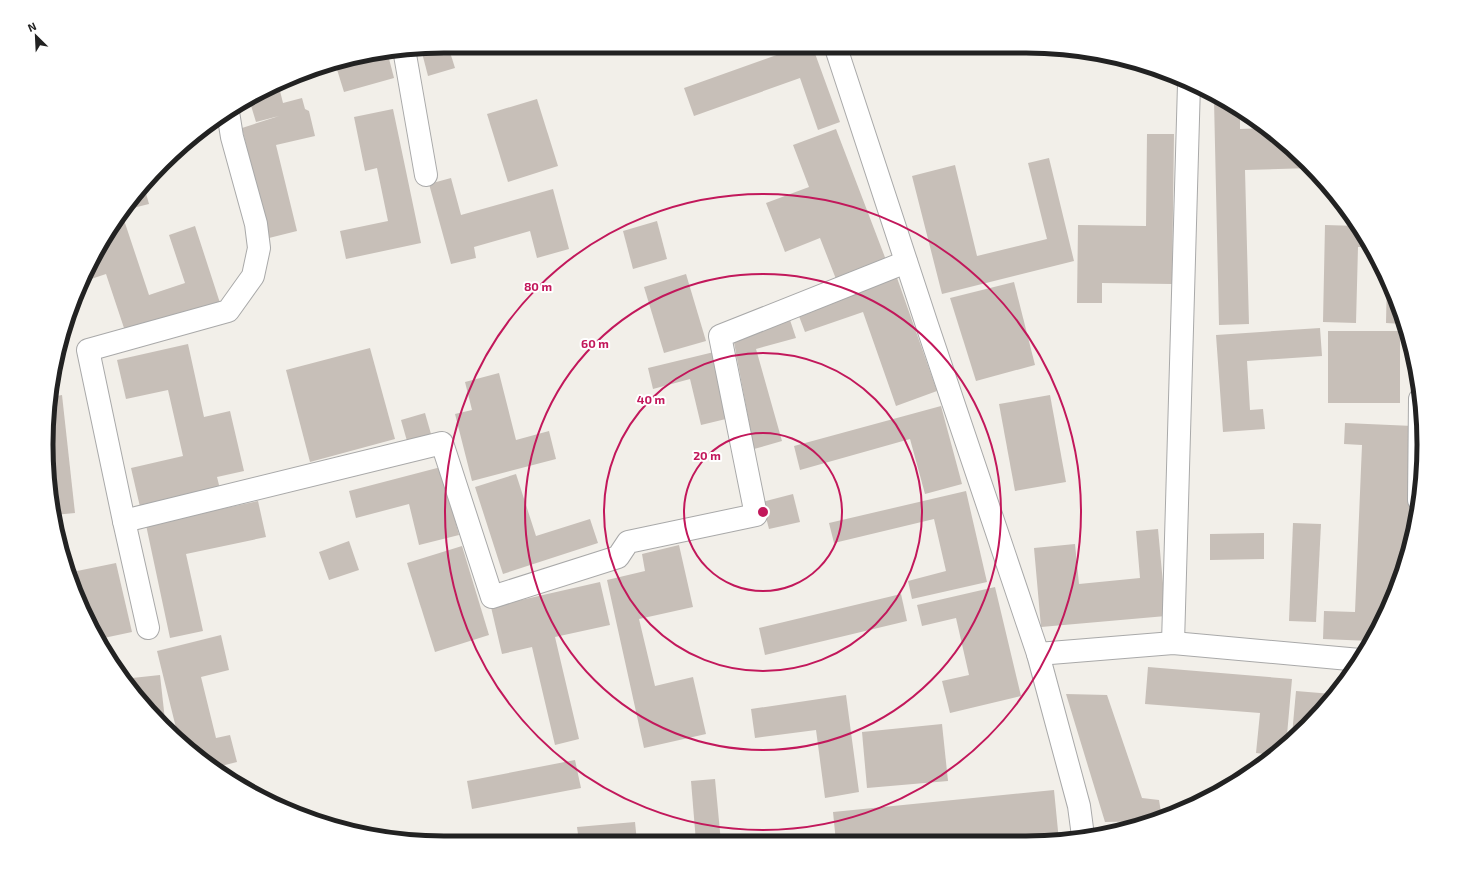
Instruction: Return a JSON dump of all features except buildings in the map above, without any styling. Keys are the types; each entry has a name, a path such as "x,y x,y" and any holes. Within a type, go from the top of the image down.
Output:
{"street":[{"path":"838,53 906,262 1038,654 1079,806 1082,832"},
{"path":"405,55 426,175"},
{"path":"1173,643 1189,89"},
{"path":"148,628 88,350 228,311 254,276 259,248 256,224 232,137 229,118"},
{"path":"124,521 442,443 492,597 618,557 628,542 756,515 720,336 906,262"},
{"path":"1038,654 1173,643 1353,659"}]}
